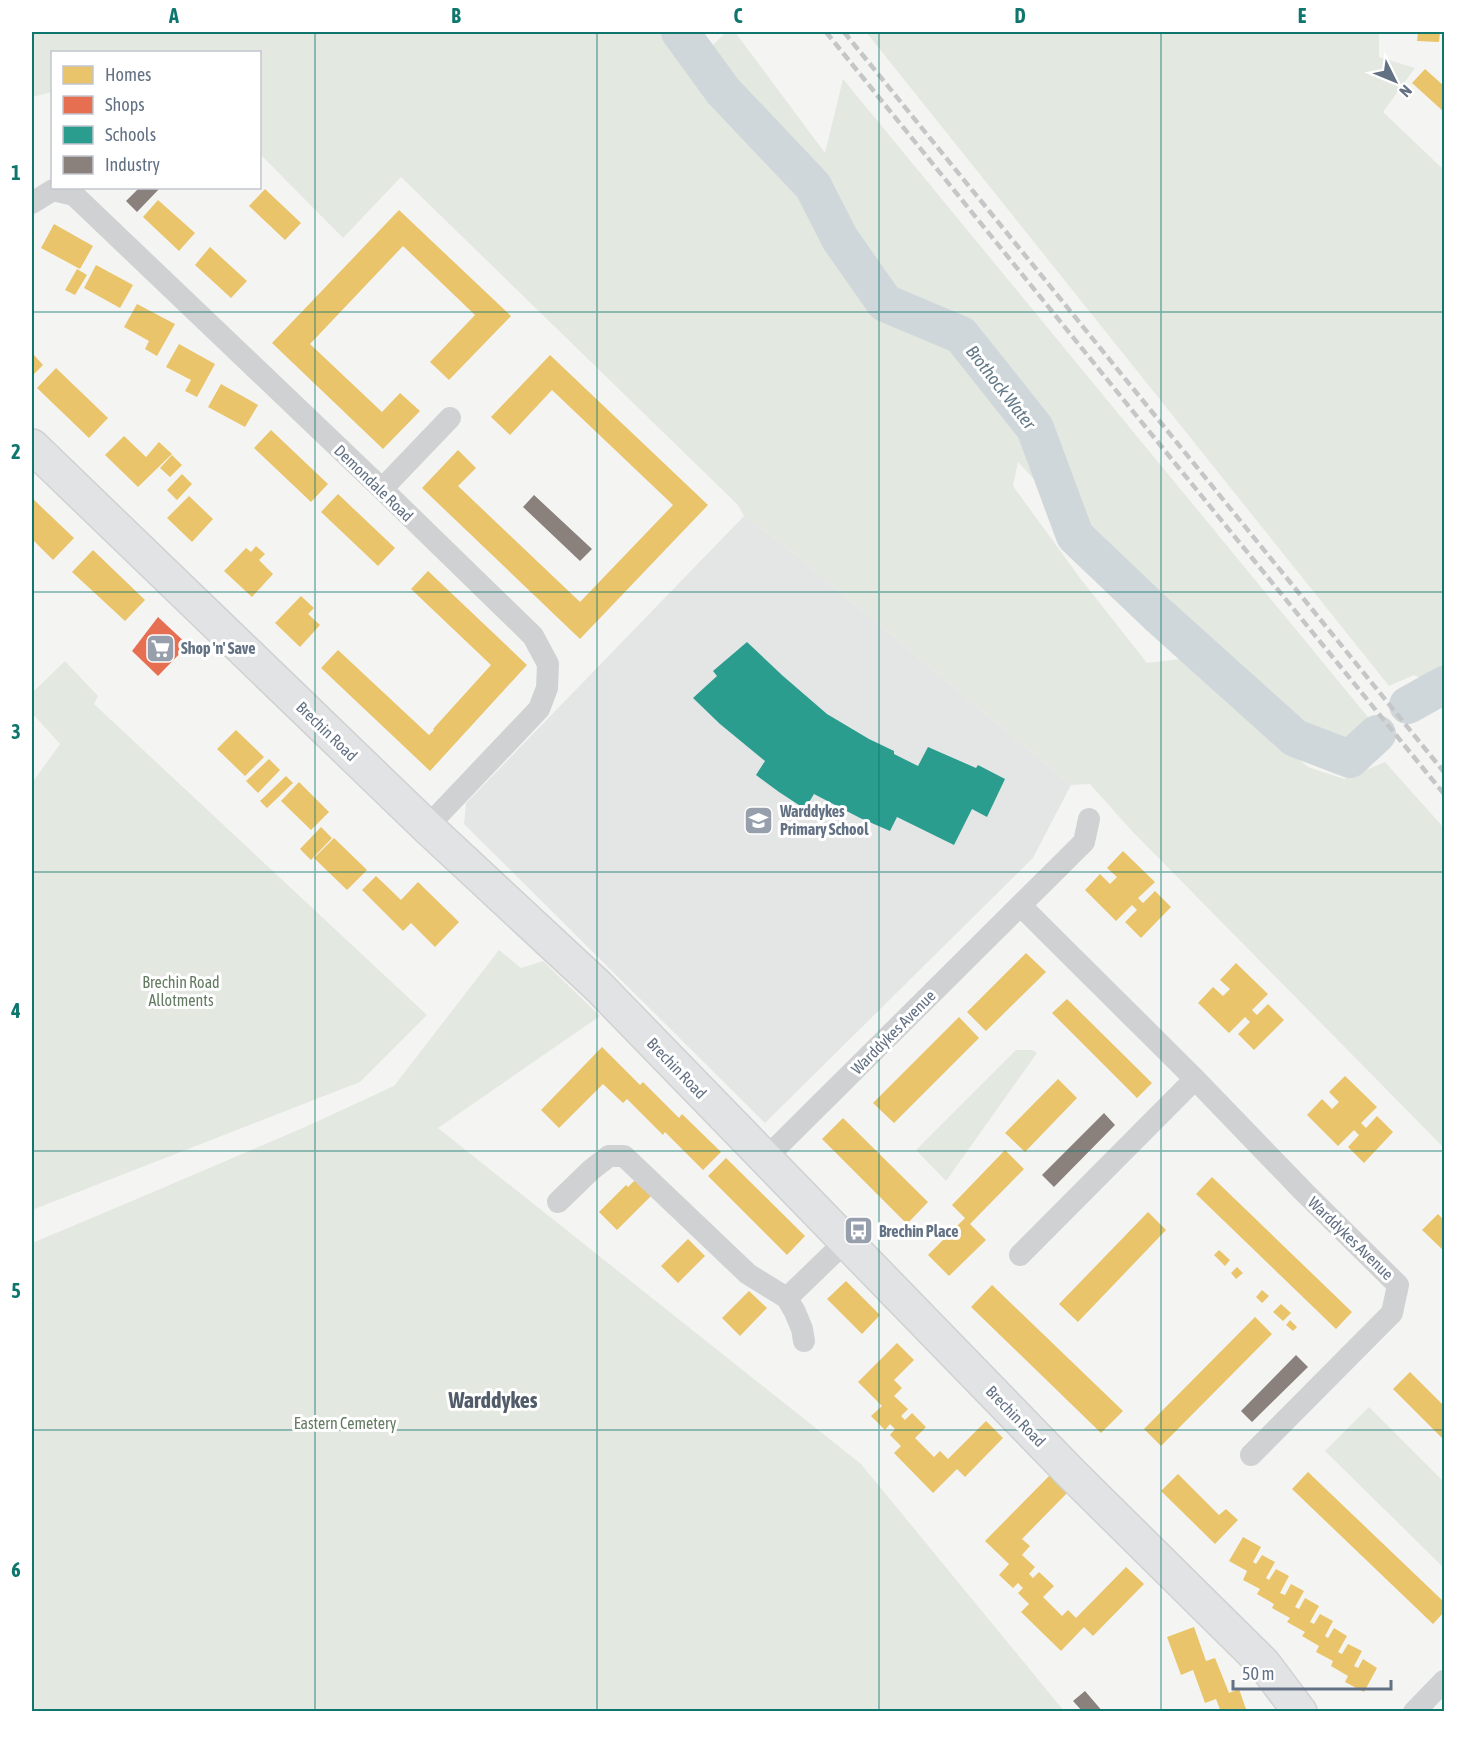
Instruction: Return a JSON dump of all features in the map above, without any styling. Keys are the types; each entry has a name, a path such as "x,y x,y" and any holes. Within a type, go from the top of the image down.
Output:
{"street":[{"name":"Demondale Road","path":"32,202 53,190 74,195 533,636 549,664 548,688 539,709 427,827"},
{"path":"381,489 450,418"},
{"name":"Brechin Road","path":"32,446 427,827 598,986 1072,1474 1264,1664 1300,1712"},
{"name":"Warddykes Avenue","path":"765,1159 1084,842 1089,819"},
{"name":"Warddykes Avenue","path":"1021,906 1398,1285 1392,1313 1251,1455"},
{"path":"1020,1255 1195,1079"},
{"path":"558,1202 609,1156 624,1156 748,1274 787,1298 798,1320 804,1341"},
{"path":"787,1298 845,1242"},
{"path":"1414,1712 1444,1681"}],"shaded area":[{"name":"Warddykes Primary School","path":"744,516 779,541 1071,785 1033,858 765,1123 464,824 466,803"}],"green space":[{"path":"32,32 695,32 709,49 726,32 735,32 825,153 843,79 1372,722 1345,748 1297,728 1083,533 1018,462 1013,486 1080,578 1147,663 1180,659 1308,767 1344,779 1385,762 1444,828 1444,1148 1131,830 1090,784 1071,785 779,541 744,516 738,505 401,177 343,238 261,155 261,51 51,51 51,92 32,97"},
{"path":"866,32 1379,32 1379,57 1415,68 1383,112 1444,170 1444,691 1414,675 1389,686"},
{"name":"Brechin Road Allotments","path":"65,661 98,696 94,704 427,1015 360,1082 32,1210 32,783 60,744 32,713 32,693"},
{"name":"Eastern Cemetery","path":"499,950 521,968 543,961 600,1016 438,1128 861,1464 1064,1711 32,1711 32,1243 305,1127 394,1086"},
{"path":"1016,1050 1033,1050 1037,1053 946,1181 916,1150"},
{"path":"1369,1407 1444,1482 1444,1568 1325,1451"}],"building: Homes":[{"path":"1418,32 1440,32 1439,42 1417,41"},
{"path":"1425,69 1444,86 1444,112 1412,83"},
{"path":"265,189 301,223 285,240 249,206"},
{"path":"158,200 195,233 179,251 143,217"},
{"path":"399,210 511,316 449,380 430,362 475,315 403,246 310,344 382,412 400,393 420,411 383,449 272,343"},
{"path":"54,224 93,246 80,269 41,248"},
{"path":"210,247 247,281 231,298 195,265"},
{"path":"96,265 133,285 120,308 84,288"},
{"path":"77,269 87,275 75,295 65,290"},
{"path":"137,304 175,324 157,356 145,349 149,341 124,327"},
{"path":"179,344 215,364 197,397 185,391 191,380 166,367"},
{"path":"34,355 43,365 32,376 32,358"},
{"path":"550,355 708,505 580,639 422,488 458,450 476,468 458,486 580,602 673,505 552,390 510,435 491,417"},
{"path":"56,368 108,418 89,438 37,388"},
{"path":"221,384 258,405 245,427 208,407"},
{"path":"271,430 328,484 311,502 254,448"},
{"path":"124,436 146,457 159,442 172,454 138,487 105,455"},
{"path":"172,455 182,465 170,477 160,468"},
{"path":"182,474 192,484 177,500 167,490"},
{"path":"338,494 395,548 378,566 321,512"},
{"path":"189,496 213,519 192,542 167,518"},
{"path":"32,498 74,538 53,560 32,539"},
{"path":"256,546 265,554 259,560 273,574 252,597 224,571 246,548 251,552"},
{"path":"93,550 145,600 125,621 72,572"},
{"path":"428,571 527,665 430,771 321,668 338,650 429,735 491,665 411,589"},
{"path":"301,596 314,608 308,614 320,625 300,647 275,623"},
{"path":"236,730 264,757 245,776 217,749"},
{"path":"269,759 280,770 258,793 246,781"},
{"path":"286,776 293,783 267,808 260,801"},
{"path":"299,782 329,812 311,830 281,801"},
{"path":"321,827 332,838 311,860 300,849"},
{"path":"334,838 367,870 347,890 314,858"},
{"path":"1123,851 1155,882 1138,898 1143,903 1155,891 1171,907 1141,938 1125,922 1137,910 1132,905 1116,921 1085,890 1100,874 1110,884 1117,877 1107,868"},
{"path":"376,876 401,900 418,882 459,922 435,947 411,923 403,931 362,890"},
{"path":"1026,953 1046,972 986,1031 967,1012"},
{"path":"1236,963 1268,994 1252,1010 1257,1015 1268,1004 1284,1020 1254,1050 1238,1034 1250,1022 1245,1017 1229,1033 1198,1003 1213,987 1223,996 1230,989 1220,980"},
{"path":"1067,999 1152,1083 1137,1098 1052,1013"},
{"path":"959,1017 979,1038 894,1123 873,1103"},
{"path":"602,1047 640,1085 643,1082 679,1118 682,1114 721,1152 703,1170 665,1132 663,1135 627,1099 623,1103 603,1084 559,1128 541,1110"},
{"path":"1345,1076 1377,1107 1361,1123 1366,1128 1377,1116 1393,1132 1364,1163 1348,1147 1359,1135 1354,1130 1338,1146 1307,1115 1322,1099 1332,1109 1339,1102 1329,1092"},
{"path":"1058,1079 1077,1098 1025,1152 1005,1133"},
{"path":"843,1118 928,1202 907,1224 822,1139"},
{"path":"1005,1150 1024,1169 970,1224 986,1240 949,1276 928,1255 965,1218 952,1205"},
{"path":"726,1158 805,1236 787,1255 708,1176"},
{"path":"1212,1177 1352,1312 1336,1329 1196,1194"},
{"path":"635,1180 651,1196 617,1230 599,1212 626,1185 628,1187"},
{"path":"1148,1212 1166,1230 1078,1322 1059,1304"},
{"path":"1438,1214 1444,1220 1444,1251 1422,1230"},
{"path":"688,1239 705,1256 678,1283 661,1266"},
{"path":"1219,1250 1230,1260 1225,1266 1214,1255"},
{"path":"1237,1267 1243,1273 1236,1279 1231,1273"},
{"path":"846,1281 880,1315 862,1334 827,1299"},
{"path":"992,1285 1123,1411 1101,1433 971,1307"},
{"path":"1262,1290 1269,1296 1262,1303 1256,1297"},
{"path":"749,1291 767,1308 740,1336 722,1318"},
{"path":"1281,1304 1291,1313 1283,1321 1273,1312"},
{"path":"1255,1317 1272,1334 1161,1446 1144,1429"},
{"path":"1290,1320 1297,1327 1293,1331 1286,1325"},
{"path":"897,1343 914,1360 894,1380 902,1388 894,1396 908,1409 901,1416 905,1420 912,1413 926,1427 915,1438 934,1457 940,1451 948,1459 986,1421 1003,1438 965,1477 957,1469 933,1493 894,1453 901,1446 890,1435 895,1429 890,1424 885,1430 871,1416 882,1406 858,1382"},
{"path":"1410,1372 1444,1406 1444,1440 1393,1389"},
{"path":"1308,1472 1444,1602 1444,1612 1433,1624 1292,1489"},
{"path":"1051,1474 1069,1491 1022,1539 1030,1546 1022,1555 1035,1567 1029,1574 1033,1578 1039,1572 1054,1586 1043,1597 1062,1616 1068,1610 1076,1618 1126,1567 1144,1584 1093,1636 1084,1627 1061,1651 1021,1612 1029,1604 1018,1593 1023,1588 1018,1583 1013,1588 999,1575 1009,1564 985,1541"},
{"path":"1178,1474 1219,1515 1226,1509 1238,1520 1215,1544 1161,1491"},
{"path":"1243,1537 1261,1547 1253,1562 1256,1564 1262,1555 1275,1562 1266,1578 1269,1580 1276,1569 1289,1576 1280,1593 1285,1595 1291,1584 1304,1591 1295,1607 1299,1609 1305,1598 1319,1606 1310,1622 1314,1624 1320,1614 1333,1621 1325,1636 1328,1638 1334,1628 1347,1636 1338,1652 1342,1654 1348,1644 1362,1651 1354,1666 1358,1668 1363,1659 1377,1668 1364,1692 1345,1682 1348,1676 1331,1666 1333,1661 1316,1652 1319,1646 1302,1636 1305,1632 1287,1622 1290,1618 1272,1608 1274,1604 1257,1594 1260,1589 1243,1580 1247,1571 1229,1561"},
{"path":"1194,1627 1206,1661 1215,1658 1229,1693 1239,1689 1247,1712 1221,1712 1216,1699 1205,1703 1193,1670 1181,1675 1167,1637"}],"building: Shops":[{"name":"Shop 'n' Save","path":"158,617 188,645 158,676 132,651"}],"building: Schools":[{"path":"747,642 827,714 894,751 894,754 918,766 928,747 976,768 978,765 1005,779 987,817 972,809 954,845 897,817 890,831 814,794 805,809 779,792 756,775 765,761 693,698 717,676 713,671"}],"building: Industry":[{"path":"138,189 159,189 137,212 126,201"},
{"path":"534,495 592,549 580,561 523,507"},
{"path":"1104,1113 1115,1125 1054,1187 1042,1175"},
{"path":"1296,1355 1308,1367 1252,1422 1241,1411"},
{"path":"1085,1691 1103,1712 1083,1712 1073,1701"}],"waterway":[{"name":"Brothock Water","path":"680,32 723,91 813,186 840,239 885,303 961,335 1035,428 1075,536 1157,614 1295,738 1350,759 1377,734"},
{"name":"Brothock Water","path":"1408,705 1444,685"}],"railway":[{"path":"826,32 1444,794"},
{"path":"844,32 1444,772"}],"place":[{"name":"Shop 'n' Save","path":"160,648"},
{"name":"Warddykes Primary School","path":"759,820"},
{"name":"Brechin Place","path":"858,1231"}],"district":[{"name":"Warddykes","path":"493,1400"}]}
